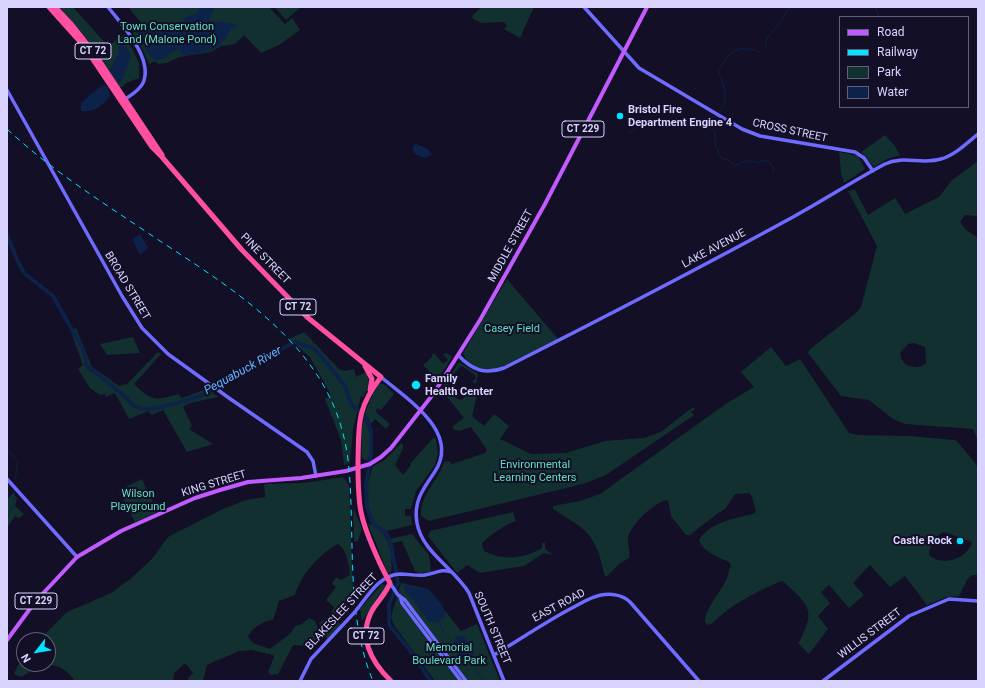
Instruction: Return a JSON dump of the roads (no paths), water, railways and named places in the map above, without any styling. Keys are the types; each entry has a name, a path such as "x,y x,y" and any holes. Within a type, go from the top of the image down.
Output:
{"highway":[{"name":"CT 72","path":"49,7 84,46 123,100"},
{"name":"CT 72","path":"55,7 87,43 123,100"},
{"name":"PINE STREET","path":"123,100 162,157 253,262 307,317 381,377"},
{"name":"CT 72","path":"359,359 370,374 372,384 365,401 359,423 358,468 362,516 389,576 390,583 372,611 366,639 373,660 390,681"},
{"name":"CT 72","path":"369,393 381,377"}],"main road":[{"path":"108,7 135,43 143,58 146,69 140,86 123,100"},
{"name":"CROSS STREET","path":"584,7 635,65 647,74 746,131 760,136 855,152 864,158 873,171"},
{"name":"MIDDLE STREET","path":"358,468 374,462 391,448 420,410 458,355 528,236 647,7"},
{"name":"BROAD STREET","path":"7,90 132,315 150,338 219,392 307,452 315,466 316,476"},
{"name":"LAKE AVENUE","path":"458,355 471,367 481,372 495,371 504,368 673,282 816,205 873,171 896,160 929,161 941,159 954,152 978,134"},
{"name":"PINE STREET","path":"381,377 420,410 436,428 439,435 441,453 439,465 424,486 418,498 416,510 417,524 425,543 440,560"},
{"name":"KING STREET","path":"7,640 35,602 77,557 92,546 126,528 205,494 248,482 316,476 358,468"},
{"path":"7,479 77,557"},
{"path":"440,560 441,570"},
{"name":"SOUTH STREET","path":"440,560 452,572 468,593 504,681"},
{"path":"389,576 399,574 425,575 441,570 452,572"},
{"name":"BLAKESLEE STREET","path":"300,681 311,659 354,613 378,583 389,576"},
{"path":"390,583 405,600 466,681"},
{"path":"399,595 402,603 461,681"},
{"name":"EAST ROAD","path":"494,655 541,625 575,606 596,596 611,595 624,598 630,602 699,681"},
{"name":"WILLIS STREET","path":"823,681 909,616 949,599 978,601"}],"water":[{"path":"199,7 214,7 209,19 210,21 237,24 237,26 231,29 222,43 213,50 184,56 179,49 162,59 157,60 152,58 136,31 145,25 165,23 166,30 170,32 176,31 186,17 197,14"},
{"path":"120,44 125,45 131,55 122,81 119,84 109,70 119,54 118,48"},
{"path":"102,85 108,87 110,96 104,103 94,110 81,111 81,103"},
{"path":"415,143 429,150 432,155 425,158 415,154 412,149"},
{"path":"140,234 148,248 140,255 132,239"},
{"path":"407,583 412,587 428,589 443,607 445,611 444,618 435,623 429,621 405,590 404,587"},
{"path":"456,637 465,637 471,646 474,653 472,663 464,661 451,647"}],"waterway":[{"path":"766,47 768,36 780,23 787,10 791,7"},
{"path":"875,7 879,16"},
{"path":"719,112 725,102 725,92 718,69 730,54 737,50 756,50 759,53"},
{"path":"715,119 711,128 715,132 715,144 721,158 728,160 735,166 746,161 758,163 763,160 769,162 774,168 773,173"},
{"path":"628,134 636,127"},
{"name":"Pequabuck River","path":"7,235 18,262 25,274 53,296 83,349 87,366 136,407 150,409 167,406 210,392 249,366 295,342 313,348 321,356 345,386 351,404 366,418 371,431 371,456 366,484 367,507 373,524 387,534 391,545 398,583 389,604 389,625 408,648 431,681"},
{"path":"7,449 18,461 15,480"},
{"path":"7,519 13,506 15,493"},
{"name":"Pequabuck River","path":"397,582 406,584"},
{"path":"439,621 443,632 453,642"},
{"path":"471,663 484,681"}],"railway":[{"path":"7,129 23,144 75,184 236,293 264,315 289,340 312,367 330,397 342,430 346,448 349,467 356,616 360,638 373,681"}],"place":[{"name":"Bristol Fire Department Engine 4","path":"620,116"},
{"name":"Family Health Center","path":"416,385"},
{"name":"Castle Rock","path":"960,541"}],"park label":[{"name":"Town Conservation Land (Malone Pond)","path":"167,33"},
{"name":"Casey Field","path":"512,329"},
{"name":"Environmental Learning Centers","path":"535,471"},
{"name":"Wilson Playground","path":"138,500"},
{"name":"Memorial Boulevard Park","path":"449,654"}]}
